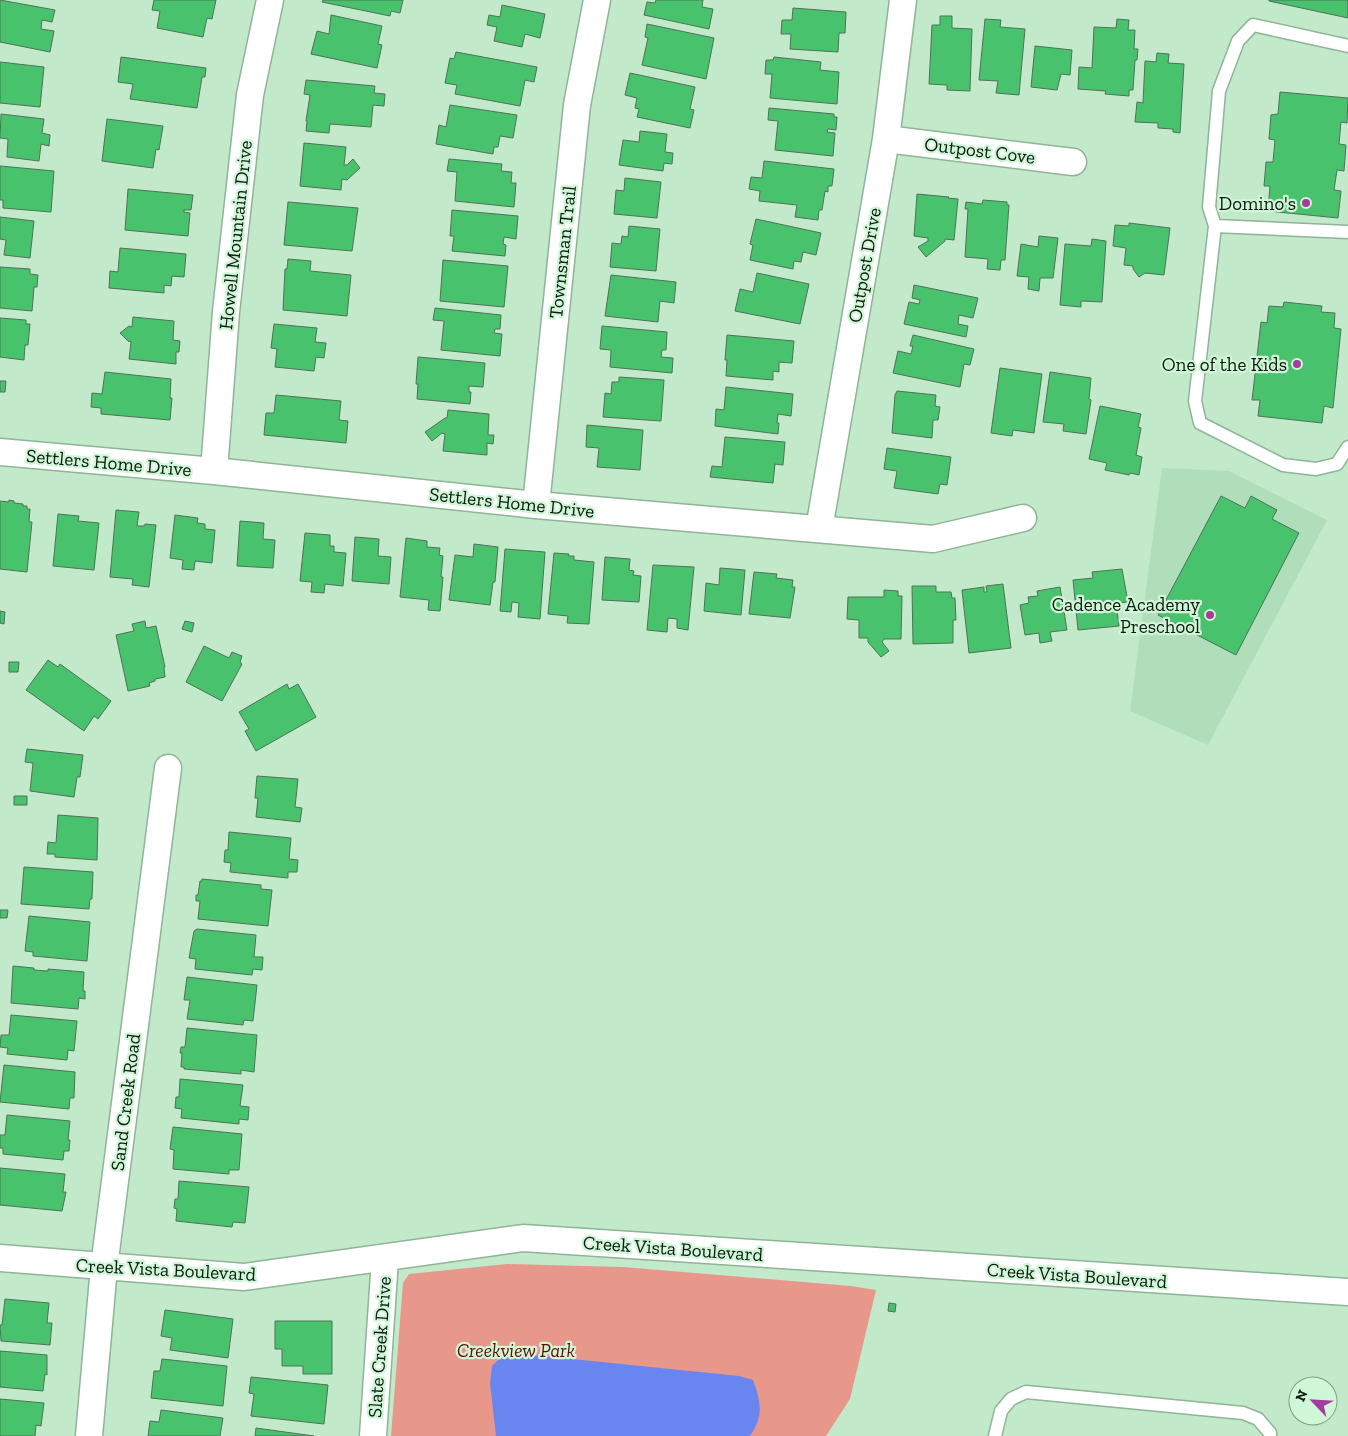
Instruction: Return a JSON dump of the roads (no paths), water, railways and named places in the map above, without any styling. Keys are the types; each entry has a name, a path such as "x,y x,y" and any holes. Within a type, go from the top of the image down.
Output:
{"street":[{"name":"Howell Mountain Drive","path":"214,471 226,312 250,95 270,0"},
{"name":"Townsman Trail","path":"536,505 577,105 596,0"},
{"name":"Outpost Drive","path":"819,529 886,139 903,0"},
{"name":"Outpost Cove","path":"886,139 1074,162"},
{"name":"Settlers Home Drive","path":"0,452 214,471 536,505 933,539 1023,518"},
{"name":"Sand Creek Road","path":"89,1436 104,1267 168,768"},
{"name":"Creek Vista Boulevard","path":"0,1258 244,1277 385,1259 524,1238 1348,1292"},
{"name":"Slate Creek Drive","path":"373,1436 385,1259"}],"lane":[{"path":"1348,46 1252,25 1238,41 1219,90 1209,207 1215,226 1195,400 1200,423 1283,465 1323,468 1338,464 1348,448"},
{"path":"1215,226 1348,232"},
{"path":"995,1436 1002,1411 1011,1399 1026,1392 1243,1413 1258,1419 1270,1433 1270,1436"}],"water":[{"path":"510,1354 739,1376 753,1380 760,1409 758,1422 750,1436 496,1436 490,1383 492,1366 498,1360"}],"place":[{"name":"Domino's","path":"1306,203"},
{"name":"One of the Kids","path":"1297,364"},
{"name":"Cadence Academy Preschool","path":"1210,615"}],"park label":[{"name":"Creekview Park","path":"516,1350"}]}
